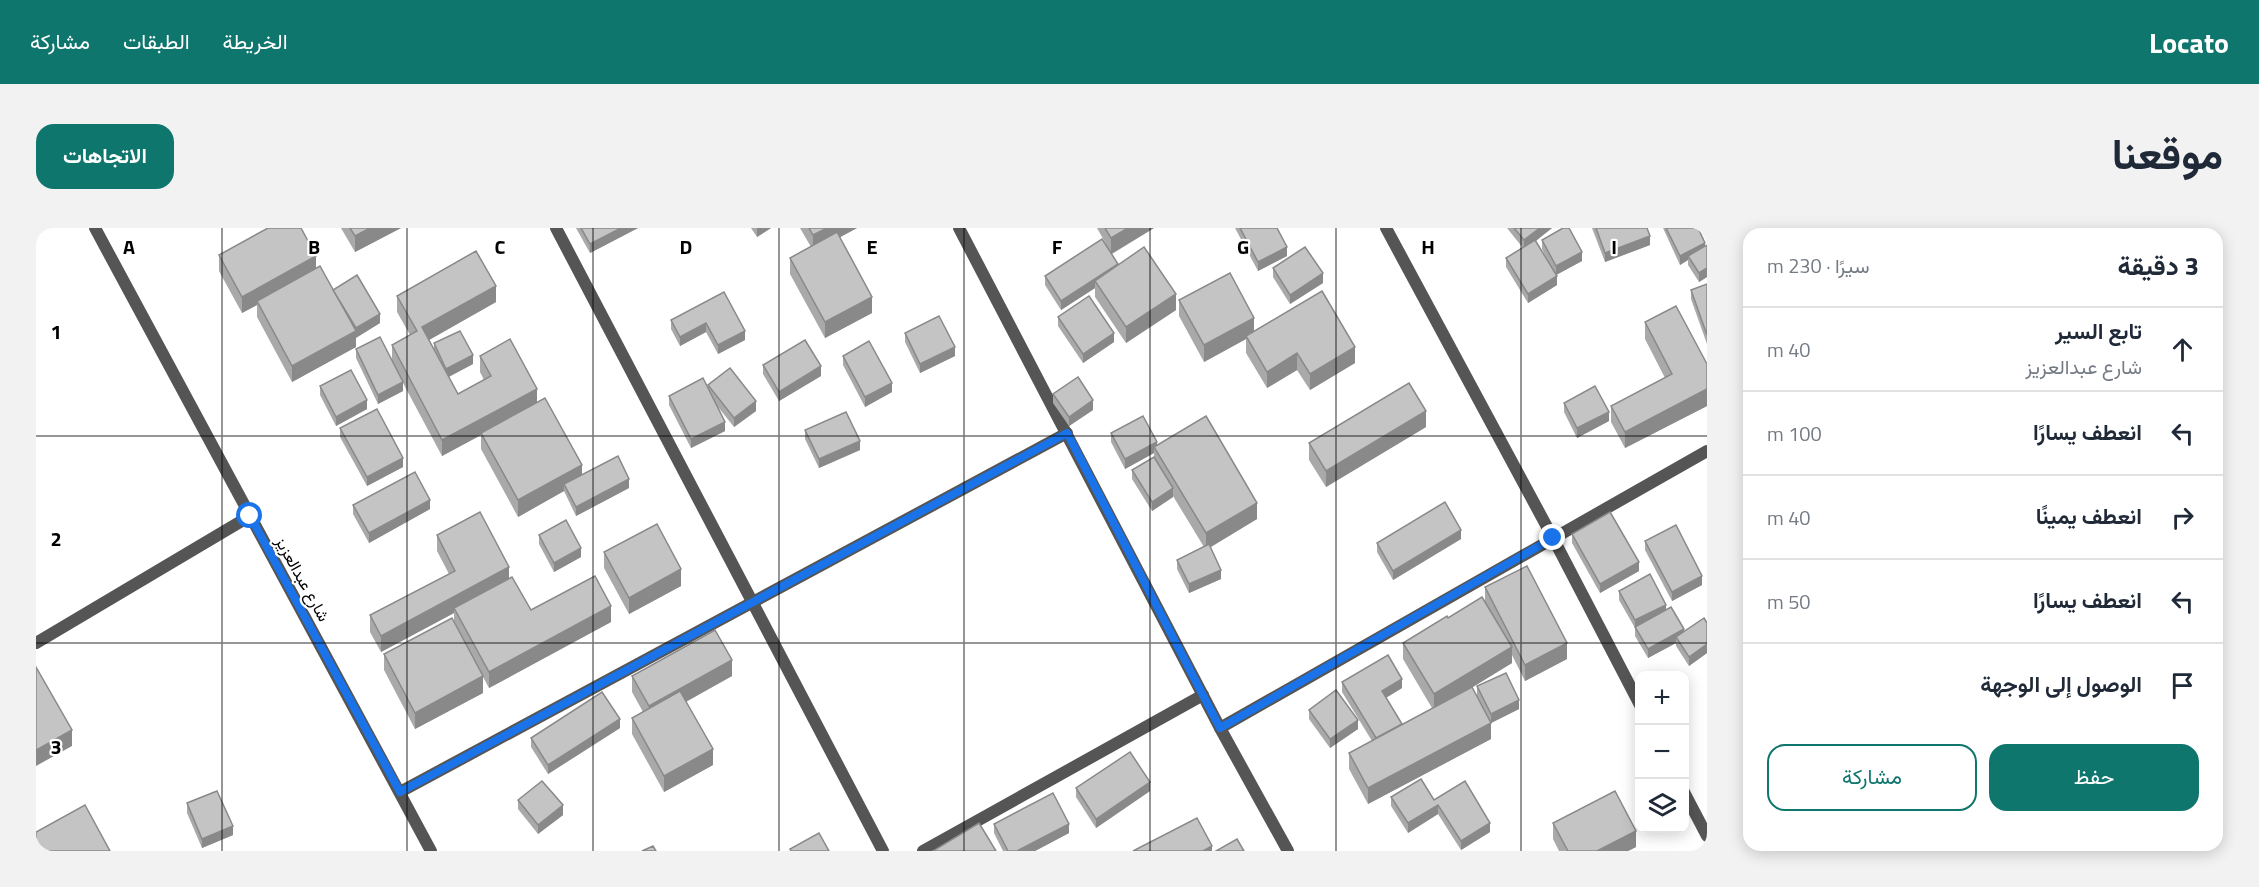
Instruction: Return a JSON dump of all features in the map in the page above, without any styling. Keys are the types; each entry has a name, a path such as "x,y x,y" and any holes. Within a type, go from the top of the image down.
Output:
{"street":[{"name":"شارع عبدالعزيز","path":"95,228 431,851"},
{"path":"556,228 883,851"},
{"path":"959,228 1220,728 1288,851"},
{"path":"1386,228 1635,695"},
{"path":"400,792 1067,433"},
{"path":"1220,728 1707,451"},
{"path":"36,643 250,516"},
{"path":"923,851 1203,695"},
{"path":"1689,802 1707,836"}],"building":[{"path":"268,228 301,228 316,256 242,297 219,255"},
{"path":"350,228 370,228 355,236"},
{"path":"581,228 621,228 590,244"},
{"path":"809,228 827,228 813,235"},
{"path":"1105,228 1128,228 1111,238"},
{"path":"1240,228 1277,228 1287,247 1258,262"},
{"path":"1514,228 1540,228 1524,240"},
{"path":"1563,228 1569,228 1582,252 1556,266 1542,240"},
{"path":"1596,228 1647,228 1650,236 1605,253"},
{"path":"1666,228 1698,228 1705,243 1680,256"},
{"path":"837,232 872,297 825,322 790,258"},
{"path":"1102,239 1118,264 1061,301 1045,276"},
{"path":"1535,240 1557,276 1528,294 1506,258"},
{"path":"1707,245 1707,268 1699,273 1688,256"},
{"path":"1144,247 1176,294 1126,327 1095,281"},
{"path":"1305,247 1323,273 1290,295 1273,268"},
{"path":"476,251 496,286 422,327 458,394 491,376 480,356 510,339 537,389 442,440 392,345 417,331 397,296"},
{"path":"320,266 356,331 292,366 257,301"},
{"path":"1230,273 1254,318 1204,345 1179,300"},
{"path":"357,275 380,314 356,328 333,290"},
{"path":"1707,284 1707,335 1691,290"},
{"path":"1322,291 1355,347 1310,374 1297,353 1267,372 1246,336"},
{"path":"724,292 745,331 718,345 706,323 680,337 671,320"},
{"path":"1089,296 1114,333 1083,354 1058,317"},
{"path":"1676,306 1707,364 1707,389 1625,432 1611,406 1672,374 1645,322"},
{"path":"939,316 955,347 920,364 905,333"},
{"path":"460,331 473,355 446,369 434,343"},
{"path":"380,337 403,382 378,395 356,349"},
{"path":"805,340 821,366 779,392 763,365"},
{"path":"869,341 892,383 865,397 843,356"},
{"path":"730,368 756,401 734,418 708,385"},
{"path":"351,370 367,400 336,417 320,386"},
{"path":"1078,377 1093,400 1069,417 1053,394"},
{"path":"703,378 725,422 691,439 669,396"},
{"path":"1409,383 1426,411 1326,471 1309,443"},
{"path":"1595,386 1609,412 1577,428 1564,403"},
{"path":"545,398 582,465 518,500 481,433"},
{"path":"377,409 403,458 367,477 340,428"},
{"path":"846,412 860,441 819,459 805,430"},
{"path":"1143,416 1157,442 1125,459 1111,433"},
{"path":"1206,416 1257,503 1206,533 1154,447"},
{"path":"618,456 629,479 576,507 564,484"},
{"path":"1154,457 1173,488 1152,502 1132,470"},
{"path":"415,472 430,500 369,533 353,505"},
{"path":"1445,502 1461,530 1393,571 1377,543"},
{"path":"480,512 509,567 381,636 370,615 455,571 437,535"},
{"path":"1610,512 1639,562 1600,584 1572,534"},
{"path":"566,520 581,548 554,563 539,535"},
{"path":"657,524 681,569 629,598 604,552"},
{"path":"1676,525 1702,576 1672,592 1645,541"},
{"path":"1209,544 1221,570 1189,584 1177,560"},
{"path":"1527,566 1567,643 1525,665 1485,587"},
{"path":"1650,574 1666,605 1635,620 1619,591"},
{"path":"595,576 611,606 489,672 454,608 512,577 531,610"},
{"path":"1482,597 1512,647 1434,694 1403,643"},
{"path":"1671,607 1684,629 1648,649 1635,627"},
{"path":"452,618 483,676 415,713 384,654"},
{"path":"1704,618 1707,623 1707,644 1689,657 1676,637"},
{"path":"715,630 732,660 649,706 632,676"},
{"path":"1388,655 1402,679 1382,691 1402,724 1376,738 1342,682"},
{"path":"36,667 72,730 36,750"},
{"path":"1506,673 1519,700 1491,714 1477,686"},
{"path":"1472,687 1491,723 1368,788 1349,753"},
{"path":"1336,690 1358,720 1330,739 1309,710"},
{"path":"680,691 713,749 664,776 632,718"},
{"path":"602,692 620,719 548,765 531,738"},
{"path":"1130,752 1150,782 1096,819 1076,788"},
{"path":"1421,779 1434,800 1465,781 1490,823 1461,841 1438,805 1408,823 1391,797"},
{"path":"542,781 563,805 538,825 518,800"},
{"path":"217,791 233,826 202,839 187,803"},
{"path":"1615,791 1635,832 1597,851 1568,851 1553,823"},
{"path":"1053,793 1069,824 1017,851 1008,851 994,824"},
{"path":"85,805 110,851 38,851 36,832"},
{"path":"1197,818 1212,846 1203,851 1133,851"},
{"path":"979,823 996,851 933,851"},
{"path":"819,833 829,851 791,851 790,849"},
{"path":"1237,839 1244,851 1216,851"},
{"path":"653,846 656,851 642,851"}],"route":[{"path":"250,516 400,792 1067,433 1220,728 1553,538"}]}
